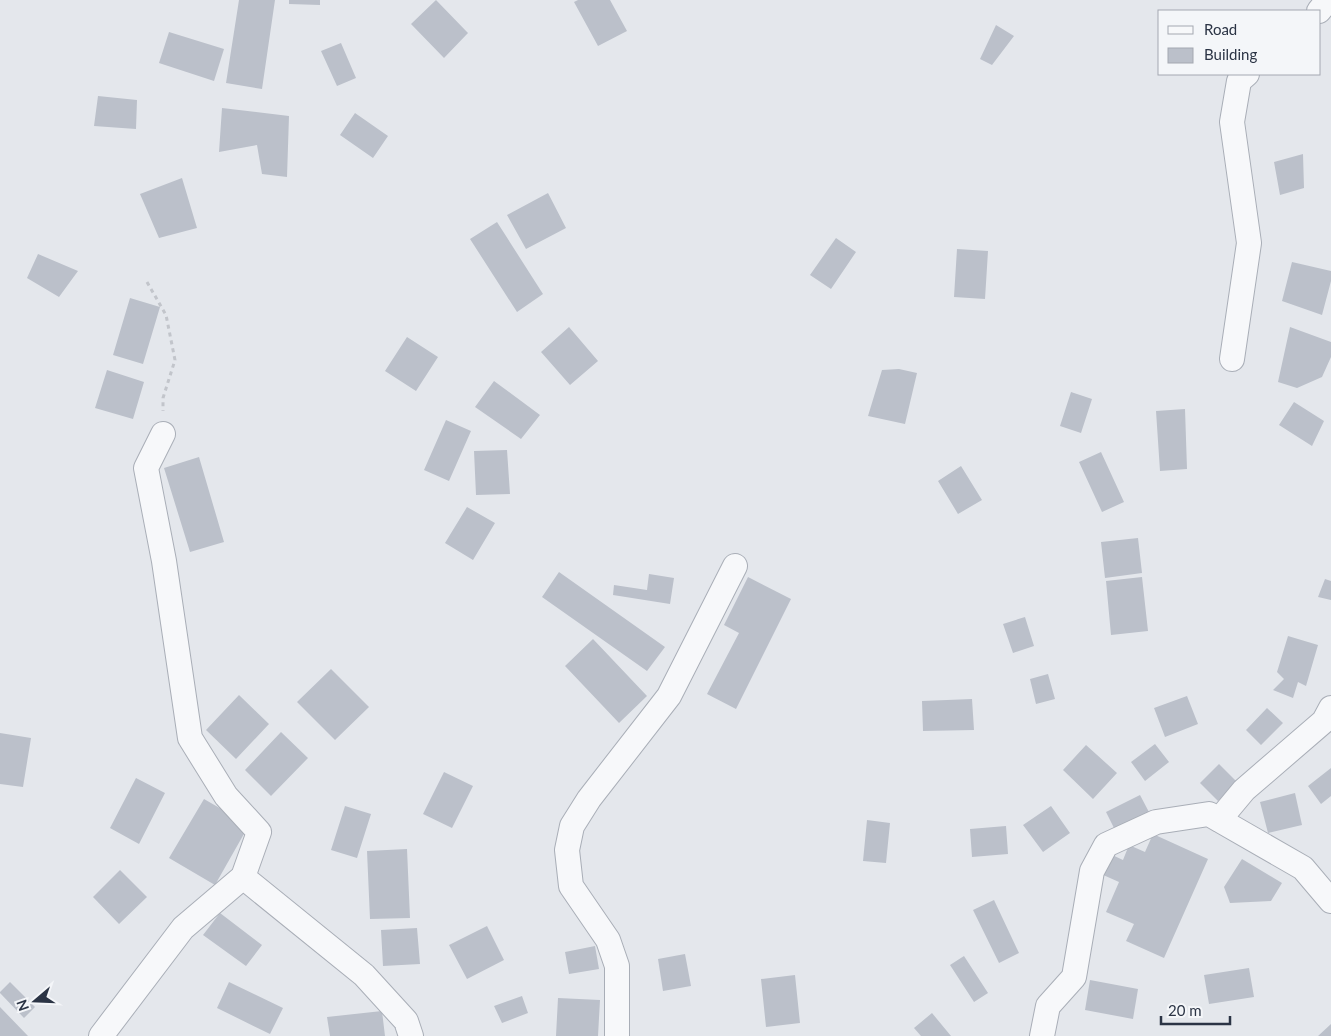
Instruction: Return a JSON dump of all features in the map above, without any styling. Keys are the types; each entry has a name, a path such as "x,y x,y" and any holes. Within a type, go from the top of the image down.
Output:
{"street":[{"path":"1320,10 1328,0"},
{"path":"1232,359 1249,243 1232,122 1239,81 1246,75"},
{"path":"101,1036 184,928 243,877 259,832 226,796 190,738 164,560 146,468 163,434"},
{"path":"617,1036 617,966 608,940 571,886 567,850 572,826 589,799 669,696 735,566"},
{"path":"1219,820 1244,790 1324,721 1331,708"},
{"path":"1042,1036 1048,1006 1074,977 1092,871 1106,845 1156,822 1209,814 1303,868 1331,901"},
{"path":"243,877 364,975 406,1021 411,1036"}],"path":[{"path":"148,282 166,315 175,360 163,398 163,434"}],"building":[{"path":"239,0 275,0 262,89 226,83"},
{"path":"289,0 320,0 320,5 289,4"},
{"path":"436,0 468,33 444,58 411,24"},
{"path":"578,0 610,0 627,31 598,46 574,2"},
{"path":"996,25 1014,36 992,65 980,59"},
{"path":"169,32 224,49 214,81 159,63"},
{"path":"341,43 356,78 337,86 321,51"},
{"path":"98,96 137,100 136,129 94,126"},
{"path":"222,108 289,116 287,177 262,174 257,145 219,152"},
{"path":"355,113 388,136 373,158 340,135"},
{"path":"1303,154 1304,188 1280,195 1274,162"},
{"path":"182,178 197,228 159,238 140,194"},
{"path":"548,193 566,228 526,249 507,215"},
{"path":"497,222 543,294 517,312 470,239"},
{"path":"836,238 856,252 831,289 810,275"},
{"path":"957,249 988,251 985,299 954,297"},
{"path":"38,254 78,271 59,297 27,278"},
{"path":"1292,262 1331,271 1331,281 1322,315 1282,301"},
{"path":"130,298 160,307 143,364 113,355"},
{"path":"569,327 598,361 570,385 541,352"},
{"path":"1290,327 1331,342 1331,357 1322,377 1297,388 1278,382"},
{"path":"407,337 438,357 416,391 385,371"},
{"path":"899,369 917,373 905,424 868,416 882,370"},
{"path":"107,370 144,382 133,419 95,408"},
{"path":"494,381 540,415 521,439 475,407"},
{"path":"1071,392 1092,399 1081,433 1060,426"},
{"path":"1294,402 1324,421 1312,446 1279,425"},
{"path":"1185,409 1187,469 1160,471 1156,411"},
{"path":"446,420 471,431 449,481 424,470"},
{"path":"507,450 510,494 476,495 474,451"},
{"path":"1101,452 1124,502 1102,512 1079,462"},
{"path":"199,457 224,542 190,552 164,468"},
{"path":"961,466 982,500 958,514 938,481"},
{"path":"467,507 495,523 473,560 445,543"},
{"path":"1138,538 1142,573 1105,578 1101,542"},
{"path":"559,572 665,647 647,671 542,597"},
{"path":"649,574 674,578 670,604 613,595 614,585 647,590"},
{"path":"748,577 791,599 736,709 707,694 739,633 724,625"},
{"path":"1142,577 1148,631 1111,635 1106,581"},
{"path":"1325,579 1331,581 1331,600 1318,597"},
{"path":"1025,617 1034,646 1013,653 1003,624"},
{"path":"1288,636 1318,645 1306,686 1298,682 1293,698 1273,690 1284,679 1277,672"},
{"path":"593,639 647,696 619,723 565,666"},
{"path":"331,669 369,707 335,740 297,702"},
{"path":"1048,674 1055,699 1036,704 1030,679"},
{"path":"239,695 269,724 236,759 206,730"},
{"path":"1187,696 1198,724 1165,737 1154,708"},
{"path":"972,699 974,730 923,731 922,701"},
{"path":"1267,708 1283,723 1261,745 1246,730"},
{"path":"281,732 308,758 271,796 245,770"},
{"path":"0,733 31,738 23,787 0,784"},
{"path":"1155,744 1169,762 1145,781 1131,762"},
{"path":"1086,745 1117,773 1093,799 1063,770"},
{"path":"1219,764 1237,782 1218,801 1200,783"},
{"path":"1331,768 1331,796 1321,804 1308,786"},
{"path":"444,772 473,786 452,828 423,814"},
{"path":"136,778 165,793 139,844 110,828"},
{"path":"1295,793 1302,825 1268,833 1260,802"},
{"path":"1140,795 1150,814 1116,832 1106,812"},
{"path":"204,799 249,825 215,885 169,858"},
{"path":"345,806 371,814 357,858 331,850"},
{"path":"1051,806 1070,833 1043,852 1023,825"},
{"path":"867,820 890,823 886,863 863,861"},
{"path":"1006,826 1008,854 972,857 970,829"},
{"path":"1153,834 1208,859 1164,958 1126,941 1134,924 1106,912 1119,882 1101,874 1110,854 1123,860 1129,845 1145,852"},
{"path":"407,849 410,918 370,919 367,851"},
{"path":"1242,859 1282,883 1271,901 1230,903 1224,887"},
{"path":"120,870 147,897 119,924 93,897"},
{"path":"994,900 1019,953 999,963 973,910"},
{"path":"220,913 262,945 246,966 203,935"},
{"path":"487,926 504,960 467,979 449,945"},
{"path":"417,928 420,964 383,966 381,930"},
{"path":"595,946 599,969 569,974 565,952"},
{"path":"685,954 691,986 663,991 658,959"},
{"path":"964,956 988,993 974,1002 950,965"},
{"path":"1249,968 1254,997 1209,1004 1204,975"},
{"path":"795,975 800,1023 766,1027 761,979"},
{"path":"1090,980 1138,989 1133,1019 1085,1010"},
{"path":"10,982 35,1007 24,1018 0,993"},
{"path":"229,982 283,1008 270,1034 217,1008"},
{"path":"522,996 528,1013 502,1023 494,1006"},
{"path":"558,998 600,1000 598,1036 556,1036"},
{"path":"0,1007 28,1036 0,1036"},
{"path":"382,1011 385,1036 330,1036 327,1017"},
{"path":"932,1013 951,1036 921,1036 914,1028"},
{"path":"1331,1024 1331,1036 1318,1036"}]}
